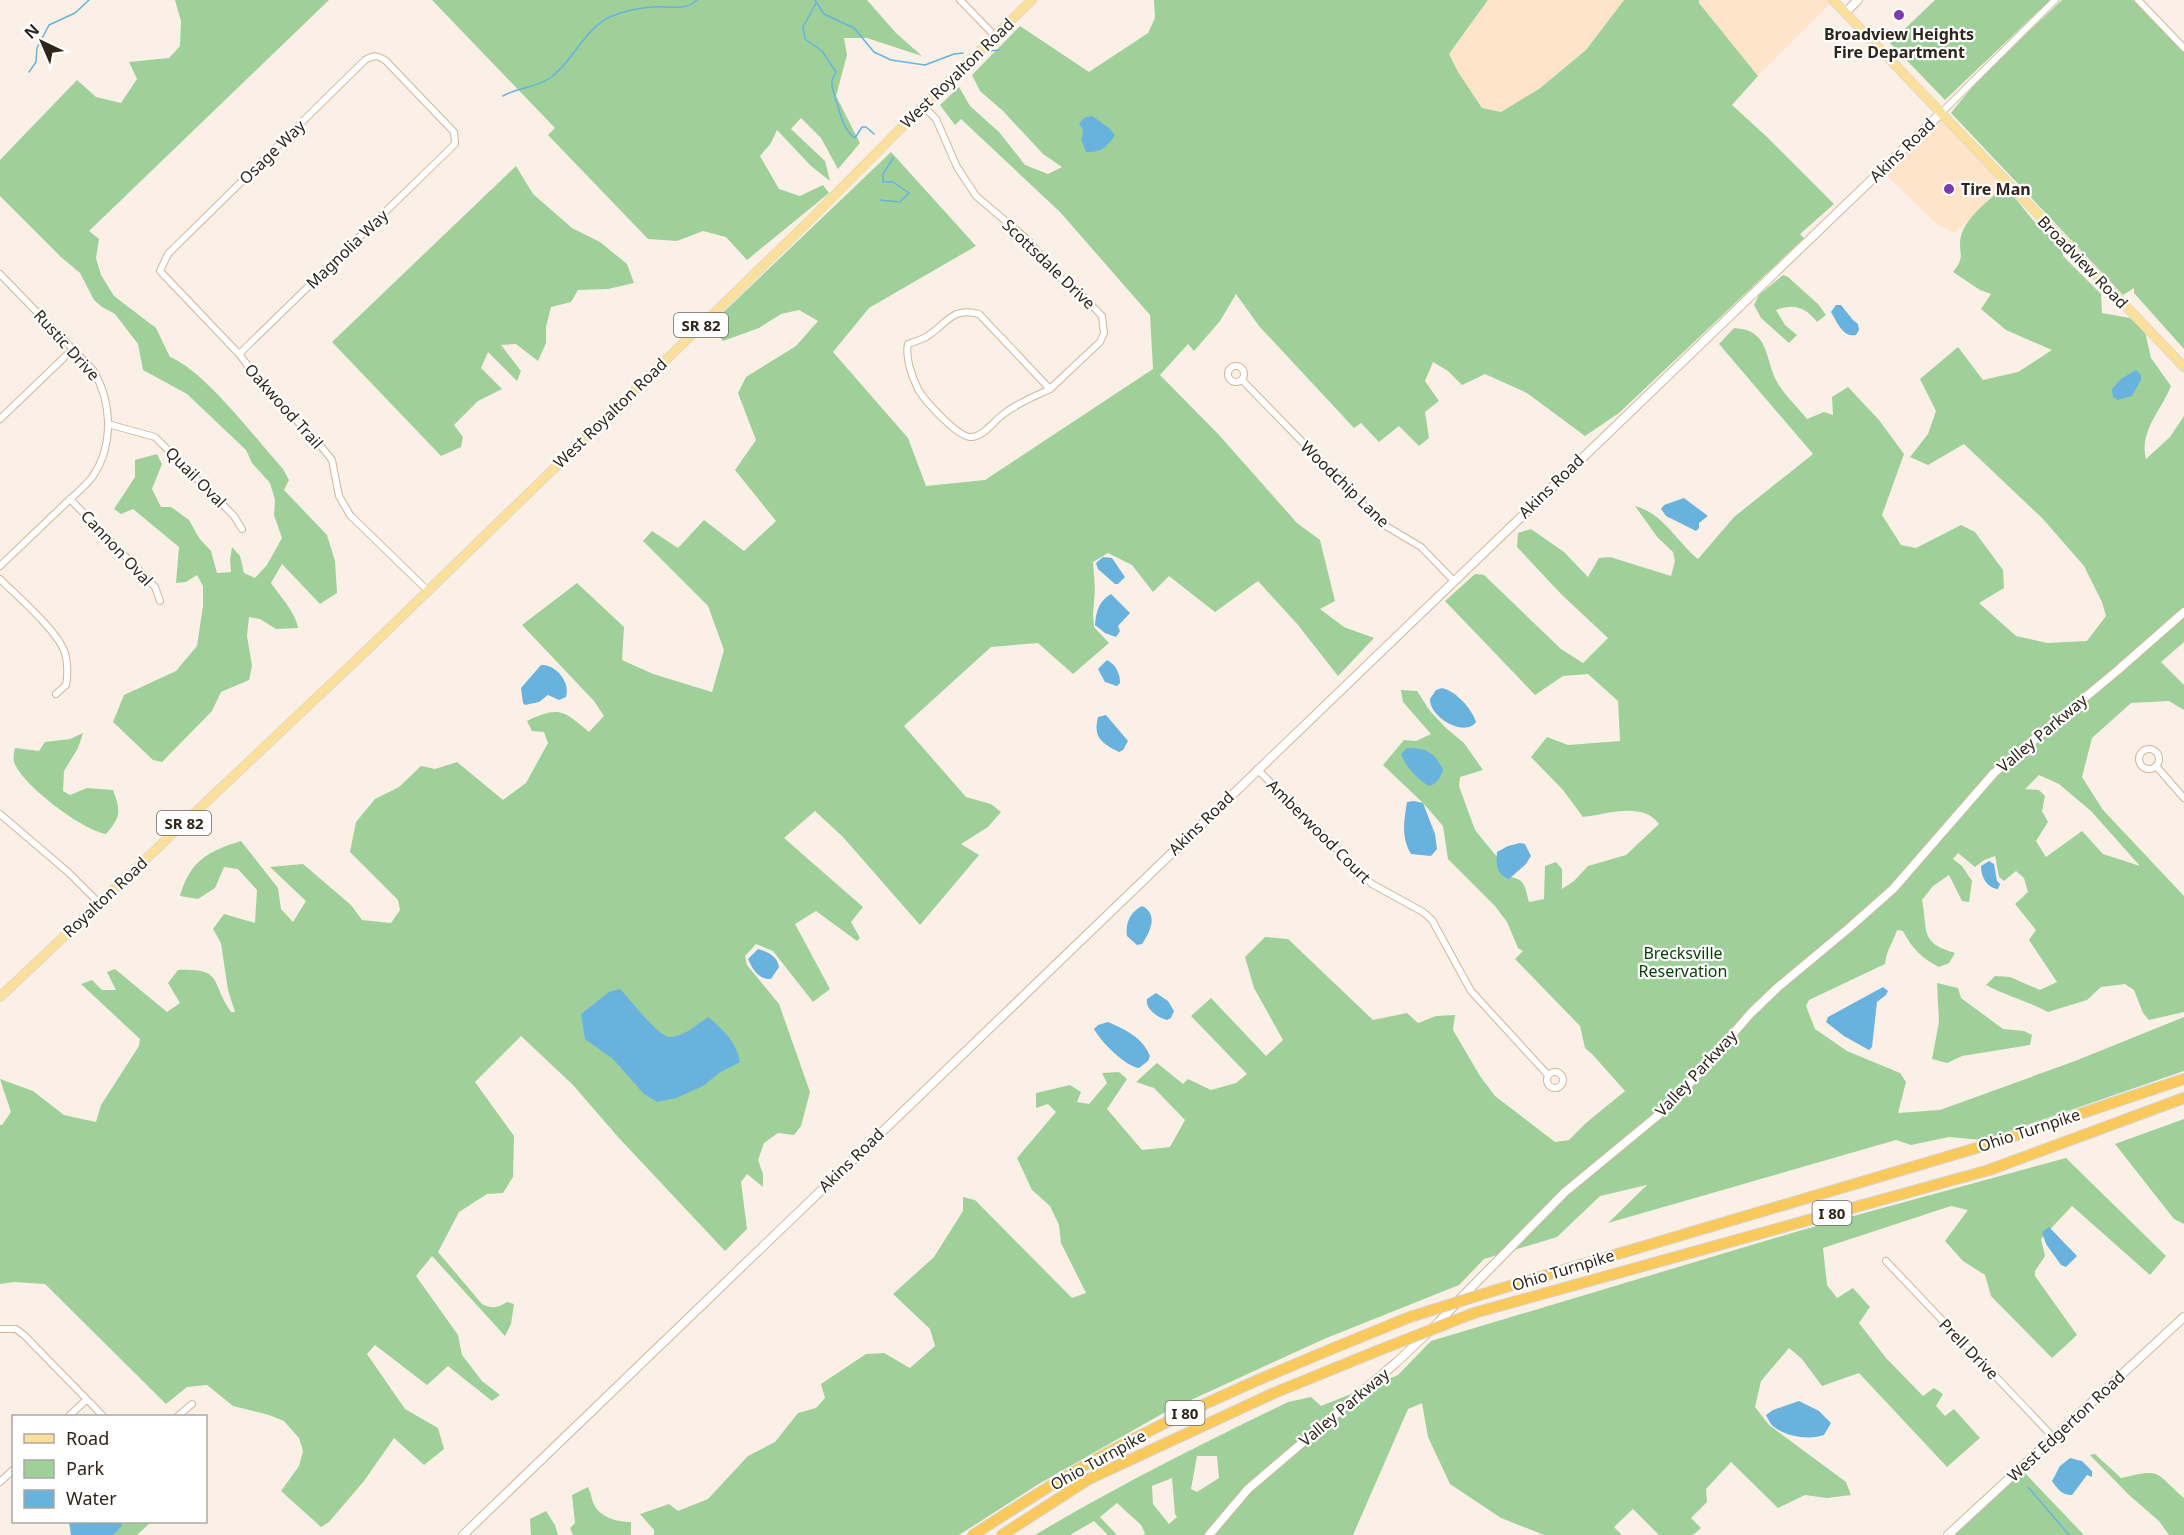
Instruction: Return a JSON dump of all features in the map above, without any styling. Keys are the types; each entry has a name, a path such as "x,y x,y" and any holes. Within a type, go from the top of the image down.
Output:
{"highway":[{"name":"Ohio Turnpike","path":"973,1535 1081,1467 1187,1412 1258,1379 1410,1317 1990,1144 2184,1079"},
{"name":"Ohio Turnpike","path":"1002,1535 1089,1479 1274,1393 1474,1313 1989,1170 2184,1098"}],"main road":[{"name":"West Royalton Road","path":"368,649 807,223 994,35 1032,0"},
{"name":"Broadview Road","path":"1833,0 2184,367"},
{"name":"Royalton Road","path":"0,997 368,649"}],"street":[{"path":"960,0 994,35"},
{"path":"1846,12 1858,0"},
{"path":"1941,113 2055,0"},
{"path":"2138,0 2184,48"},
{"name":"Osage Way","path":"168,254 365,60 372,56 379,56"},
{"name":"Magnolia Way","path":"238,354 455,144 454,132 379,56"},
{"name":"Scottsdale Drive","path":"923,106 936,119 957,167 976,196 1028,240 1064,282 1076,289 1102,316 1104,327 1100,342 1050,389 1005,413 981,434 969,438 957,431 917,387 906,353 908,344 926,336 957,314 967,310 980,314 1050,389"},
{"name":"Akins Road","path":"463,1535 1941,113"},
{"name":"Oakwood Trail","path":"168,254 160,271 238,354 268,392 316,440 332,460 339,496 350,515 427,590"},
{"name":"Rustic Drive","path":"0,274 93,370 102,386 108,424 106,448 93,477 0,566"},
{"path":"0,419 73,349"},
{"name":"Woodchip Lane","path":"1242,380 1381,523 1421,547 1454,580"},
{"name":"Quail Oval","path":"108,424 155,437 234,516 242,529"},
{"name":"Cannon Oval","path":"70,499 155,587 160,601"},
{"path":"0,579 56,636 64,651 68,668 66,685 56,694"},
{"name":"Valley Parkway","path":"1209,1535 1248,1489 1398,1361 1440,1322 1565,1192 1670,1104 1751,1013 1777,988 1893,889 1994,773 2184,612"},
{"path":"2156,766 2184,798"},
{"name":"Amberwood Court","path":"1257,769 1372,884 1423,912 1432,920 1471,991 1548,1075"},
{"path":"0,814 68,872 99,903"},
{"name":"Prell Drive","path":"1886,1261 2053,1437"},
{"name":"West Edgerton Road","path":"1948,1535 2184,1317"},
{"path":"0,1329 16,1329 25,1336 102,1415"},
{"path":"70,1415 86,1400"},
{"path":"179,1415 192,1404"},
{"path":"0,1482 12,1471"}],"shaded area":[{"path":"1488,0 1624,0 1586,50 1539,89 1501,112 1482,108 1449,54"},
{"path":"1699,0 1828,0 1831,3 1758,76 1699,3"},
{"path":"1941,120 2005,186 1954,233 1936,223 1884,173"}],"green space":[{"path":"175,0 329,0 89,231 99,239 96,258 101,275 114,296 156,328 170,357 199,376 283,469 289,480 284,490 327,535 335,561 337,593 320,604 282,564 271,583 291,611 298,628 276,629 260,619 249,617 247,636 252,666 249,680 221,692 212,711 162,762 153,760 113,722 124,695 176,671 197,646 203,606 203,586 197,575 186,582 176,583 179,547 133,509 121,514 114,509 135,477 135,460 157,454 162,464 152,489 161,507 171,507 189,520 199,538 211,551 217,573 231,572 232,547 240,556 244,573 255,578 267,565 282,538 274,515 275,500 270,483 252,463 246,450 187,394 143,370 138,344 115,314 94,300 80,273 0,196 0,160 77,80 96,97 121,103 137,79 129,62 169,58 180,46 181,21"},
{"path":"432,0 867,0 896,33 922,56 867,38 844,38 847,55 836,96 860,143 838,169 821,138 801,118 791,129 825,161 830,181 811,166 777,130 771,143 760,156 779,189 800,196 823,185 829,193 747,260 726,237 703,231 677,241 648,239 548,135 555,128"},
{"path":"1154,0 1488,0 1449,54 1482,108 1501,112 1539,89 1586,50 1624,0 1699,0 1699,3 1758,76 1732,105 1834,204 1800,234 1804,238 1619,413 1585,436 1527,393 1485,374 1462,385 1448,371 1433,362 1425,381 1439,401 1425,412 1429,438 1419,446 1399,426 1379,442 1361,423 1354,428 1259,326 1236,294 1220,321 1194,351 1188,344 1160,375 1219,435 1297,523 1320,540 1335,601 1320,609 1344,627 1374,638 1338,676 1298,625 1258,581 1215,612 1169,576 1153,592 1132,565 1108,553 1093,562 1095,589 1093,614 1094,627 1109,643 1073,674 1038,643 991,647 904,726 966,797 991,804 1001,812 988,827 961,844 979,855 920,925 843,837 815,811 784,838 863,907 851,922 860,938 857,941 816,911 795,924 830,989 813,1002 773,951 756,944 745,956 747,965 779,1004 810,1092 801,1126 794,1135 778,1133 764,1143 758,1160 763,1174 763,1187 747,1174 741,1182 747,1229 725,1251 618,1137 573,1085 521,1036 475,1082 514,1136 513,1177 503,1193 487,1194 459,1212 438,1252 482,1304 498,1307 507,1302 514,1304 511,1324 505,1336 432,1256 416,1276 458,1335 462,1355 482,1381 500,1395 492,1401 448,1366 427,1385 375,1345 367,1354 405,1409 438,1428 444,1449 424,1465 394,1438 364,1481 329,1522 321,1527 281,1491 299,1466 303,1451 299,1438 284,1421 233,1406 207,1385 187,1387 166,1404 45,1284 14,1282 0,1284 0,1125 11,1112 0,1079 33,1091 64,1115 96,1122 101,1105 139,1046 140,1039 81,984 92,980 102,990 116,990 107,972 115,969 167,1012 180,1003 168,983 178,970 193,970 209,974 214,979 231,1012 235,1012 228,990 221,943 213,929 224,914 255,923 257,890 238,869 224,867 215,888 198,899 180,896 195,866 219,849 241,841 278,888 281,909 293,922 306,901 270,867 303,864 351,905 362,920 391,923 400,910 398,900 350,852 356,822 375,799 399,787 421,766 435,769 457,762 503,800 526,783 548,743 544,732 532,731 527,721 547,713 560,713 573,719 589,732 604,716 594,701 522,625 577,583 624,627 622,660 653,674 712,692 724,650 708,606 643,541 652,531 678,548 704,520 744,551 776,521 735,470 756,440 738,393 746,377 796,346 818,321 799,310 781,314 759,328 723,341 710,325 891,152 976,246 869,308 833,352 908,438 926,486 985,480 1153,369 1150,315 1060,212 961,119 955,125 940,105 959,87 970,106 999,132 1025,165 1048,174 1062,167 1043,154 1003,111 980,91 972,75 1020,26 1089,72 1148,33 1155,18"},
{"path":"1935,0 2050,0 1945,100 1890,43"},
{"path":"2062,0 2133,0 2184,52 2184,349 2134,293 2134,288 2123,295 1951,113 1990,69"},
{"path":"516,166 533,194 572,228 600,242 627,264 634,283 608,289 578,290 571,302 551,307 546,327 546,343 538,361 516,344 501,345 521,371 517,381 488,352 481,368 502,389 478,401 454,425 463,437 461,447 441,456 332,342"},
{"name":"Brecksville Reservation","path":"2005,186 2038,226 2063,247 2063,256 2101,294 2102,313 2130,318 2145,332 2151,358 2171,386 2148,430 2146,459 2170,437 2184,416 2184,642 2161,662 2184,685 2184,710 2169,701 2131,703 2092,738 2082,777 2103,810 2184,896 2184,1012 2149,1020 2143,1013 2134,990 2125,984 2101,987 2087,1000 2048,1012 1986,985 1995,976 2010,977 2040,990 2057,982 2029,940 2036,930 2015,904 2028,892 2024,878 2016,871 2004,881 1999,877 1995,856 1975,867 1958,853 1953,859 1962,866 1972,881 1969,902 1962,901 1949,875 1933,886 1922,900 1930,940 1943,949 1955,953 1949,963 1939,967 1933,964 1918,952 1903,931 1897,930 1885,964 1809,1000 1806,1006 1815,1029 1847,1051 1900,1073 1906,1082 1898,1113 1940,1110 2075,1061 2184,1017 2184,1071 1983,1140 1949,1137 1911,1145 1896,1140 1608,1223 1647,1185 1600,1196 1557,1237 1484,1259 1459,1285 1324,1339 1167,1411 1037,1485 959,1535 654,1535 654,1530 640,1514 669,1504 678,1511 708,1499 748,1456 775,1442 798,1413 816,1408 825,1398 821,1384 866,1354 884,1353 910,1368 935,1346 930,1329 893,1294 934,1257 963,1211 963,1197 975,1200 1072,1298 1086,1293 1061,1243 1059,1225 1050,1206 1032,1190 1017,1158 1056,1112 1048,1104 1036,1108 1036,1093 1070,1085 1081,1092 1077,1102 1089,1104 1107,1083 1102,1073 1119,1072 1127,1079 1107,1109 1142,1150 1170,1147 1185,1120 1154,1088 1136,1082 1157,1063 1183,1084 1188,1079 1211,1090 1236,1083 1247,1074 1191,1016 1211,998 1266,1056 1283,1040 1254,988 1245,957 1265,937 1288,939 1373,1020 1407,1013 1418,1023 1436,1016 1455,1015 1453,1030 1480,1076 1495,1096 1555,1142 1569,1140 1625,1091 1585,1048 1580,1026 1515,959 1523,951 1518,948 1507,922 1495,906 1448,859 1443,826 1423,803 1383,765 1404,740 1416,741 1431,734 1403,702 1401,690 1417,691 1430,711 1464,743 1483,770 1460,777 1459,786 1475,830 1497,857 1502,875 1522,882 1529,902 1544,899 1545,866 1556,862 1562,869 1562,889 1574,881 1588,866 1626,855 1659,824 1652,817 1634,811 1583,817 1563,790 1531,757 1547,737 1568,745 1620,741 1618,701 1588,674 1563,676 1535,695 1445,601 1475,574 1484,575 1561,649 1583,663 1608,638 1561,594 1517,547 1518,533 1531,529 1564,552 1588,577 1599,558 1610,557 1671,576 1675,561 1673,552 1658,538 1635,506 1662,521 1698,559 1734,517 1813,454 1719,344 1734,328 1746,330 1760,339 1777,382 1807,419 1824,412 1833,415 1832,397 1848,387 1879,420 1904,454 1882,515 1901,545 1916,548 1961,525 1975,532 2003,570 2004,588 1979,603 2016,636 2047,643 2087,641 2106,616 2102,602 2084,566 2043,519 1964,444 1928,465 1910,457 1928,434 1936,411 1920,379 1958,347 1983,380 2018,372 2052,350 2006,330 1981,309 1991,294 1980,290 1953,272 1960,262 1961,236 1968,221","holes":["2039,775 2059,784 2091,811 2140,866 2103,854 2082,831 2046,857 2036,841 2048,822 2042,811 2045,796 2039,790 2025,789"]},
{"path":"1783,275 1818,304 1826,315 1817,322 1799,308 1788,307 1776,310 1785,325 1797,335 1789,343 1761,318 1754,305 1759,295"},
{"path":"83,733 78,748 64,771 63,791 70,795 87,788 113,790 118,813 115,823 106,834 95,831 68,816 28,782 14,762 15,748 39,751 45,742 70,739"},
{"path":"1937,983 1958,988 1961,998 2003,1029 2024,1031 2032,1035 2030,1045 1962,1056 1947,1063 1932,1059 1939,1022"},
{"path":"2184,1119 2184,1224 2174,1219 2115,1144"},
{"path":"2066,1158 2166,1256 2150,1275 2072,1206 2041,1239 2045,1256 2035,1271 2035,1276 2077,1335 2052,1358 1991,1296 1985,1275 1963,1261 1945,1241 1968,1210 1951,1206 1823,1248 1827,1285 1837,1298 1853,1288 1870,1307 1859,1323 1886,1358 1923,1396 1934,1388 1943,1394 1936,1406 1945,1416 1954,1409 1980,1438 1947,1467 1859,1373 1822,1386 1802,1359 1789,1348 1761,1381 1755,1407 1769,1425 1846,1482 1851,1495 1827,1498 1805,1495 1778,1508 1731,1462 1706,1489 1707,1502 1691,1518 1701,1528 1693,1535 1659,1535 1633,1509 1614,1527 1622,1535 1544,1535 1501,1518 1450,1484 1428,1437 1422,1403 1408,1409 1353,1535 1143,1535 1145,1533 1141,1525 1117,1503 1100,1517 1117,1535 1108,1535 1094,1521 1070,1535 1035,1535 1128,1482 1288,1402 1311,1397 1321,1406 1398,1375 1431,1341 1802,1230","holes":["1197,1456 1217,1456 1219,1478 1197,1492 1191,1489","1172,1478 1177,1517 1169,1524 1153,1504 1152,1486"]},
{"path":"2095,1454 2121,1478 2151,1473 2167,1482 2184,1498 2184,1535 2169,1535 2159,1521 2129,1495 2090,1455"},
{"path":"2022,1470 2084,1535 1953,1535"},
{"path":"588,1487 595,1507 599,1511 614,1520 631,1522 631,1535 573,1535 570,1528 575,1523 572,1495"},
{"path":"546,1511 558,1535 531,1535 530,1519"},
{"path":"122,1523 150,1523 137,1535 113,1535"}],"water":[{"path":"1092,116 1115,135 1103,148 1086,152 1081,139 1083,131 1079,123 1086,117"},
{"path":"1836,305 1841,305 1858,324 1859,330 1856,335 1847,334 1838,324 1831,312"},
{"path":"2136,370 2141,375 2141,380 2132,396 2118,400 2113,397 2112,389 2121,379"},
{"path":"1684,498 1708,516 1699,523 1696,531 1666,516 1661,509 1664,505"},
{"path":"1103,557 1112,558 1125,577 1118,584 1098,569 1096,563"},
{"path":"1111,594 1130,613 1118,626 1120,631 1116,637 1105,633 1095,625 1099,607"},
{"path":"1107,660 1113,664 1118,673 1120,683 1117,686 1105,682 1098,669"},
{"path":"541,665 552,668 561,675 566,686 566,697 559,700 548,695 539,702 525,705 521,688"},
{"path":"1442,688 1463,701 1476,722 1464,728 1448,723 1435,712 1430,699 1436,690"},
{"path":"1106,715 1128,741 1123,750 1119,752 1107,746 1098,734 1098,717"},
{"path":"1407,748 1425,750 1433,755 1443,770 1436,782 1429,786 1412,772 1401,754"},
{"path":"1407,802 1423,803 1435,834 1437,849 1431,856 1411,854 1408,848 1404,822"},
{"path":"1520,843 1525,844 1531,856 1526,864 1509,879 1498,868 1497,852"},
{"path":"1989,861 1994,864 1997,881 2000,884 1998,889 1988,884 1982,874 1981,866"},
{"path":"1142,906 1147,909 1152,918 1148,934 1142,944 1137,945 1127,936 1127,927 1131,915"},
{"path":"758,949 771,955 778,963 779,967 771,979 756,973 748,959"},
{"path":"1883,987 1888,991 1877,1002 1872,1047 1869,1050 1844,1036 1826,1022 1828,1017"},
{"path":"620,989 665,1036 680,1035 708,1017 728,1037 736,1049 740,1062 719,1073 703,1086 676,1098 657,1102 644,1094 613,1059 585,1039 581,1014 609,992"},
{"path":"1156,993 1168,1001 1174,1011 1171,1018 1167,1020 1156,1015 1148,1006 1147,999"},
{"path":"1108,1022 1138,1039 1147,1049 1150,1056 1148,1061 1139,1068 1127,1063 1114,1053 1094,1029"},
{"path":"2049,1227 2077,1256 2066,1267 2061,1265 2046,1244 2042,1232"},
{"path":"1799,1401 1819,1411 1831,1423 1824,1435 1799,1437 1792,1435 1774,1427 1766,1415 1773,1410"},
{"path":"2070,1458 2082,1461 2092,1471 2092,1477 2087,1475 2072,1495 2068,1495 2062,1493 2052,1481 2060,1466"},
{"path":"69,1523 122,1523 113,1535 71,1535"}],"waterway":[{"path":"29,72 36,62 37,48 49,25 75,13 89,0"},
{"path":"503,96 550,78 566,63 594,28 612,16 647,7 687,6 697,0"},
{"path":"815,0 824,14 854,28 874,52 891,60 925,65 963,53"},
{"path":"816,3 803,27 805,39 822,51 836,72 832,80 832,87 843,122 850,134 855,138 862,127 866,127 874,134"},
{"path":"990,51 1000,50"},
{"path":"880,200 900,202 909,193 893,182 883,182 883,174 893,158"},
{"path":"2028,1487 2069,1535"}],"place":[{"name":"Broadview Heights Fire Department","path":"1899,15"},
{"name":"Tire Man","path":"1949,189"}]}
